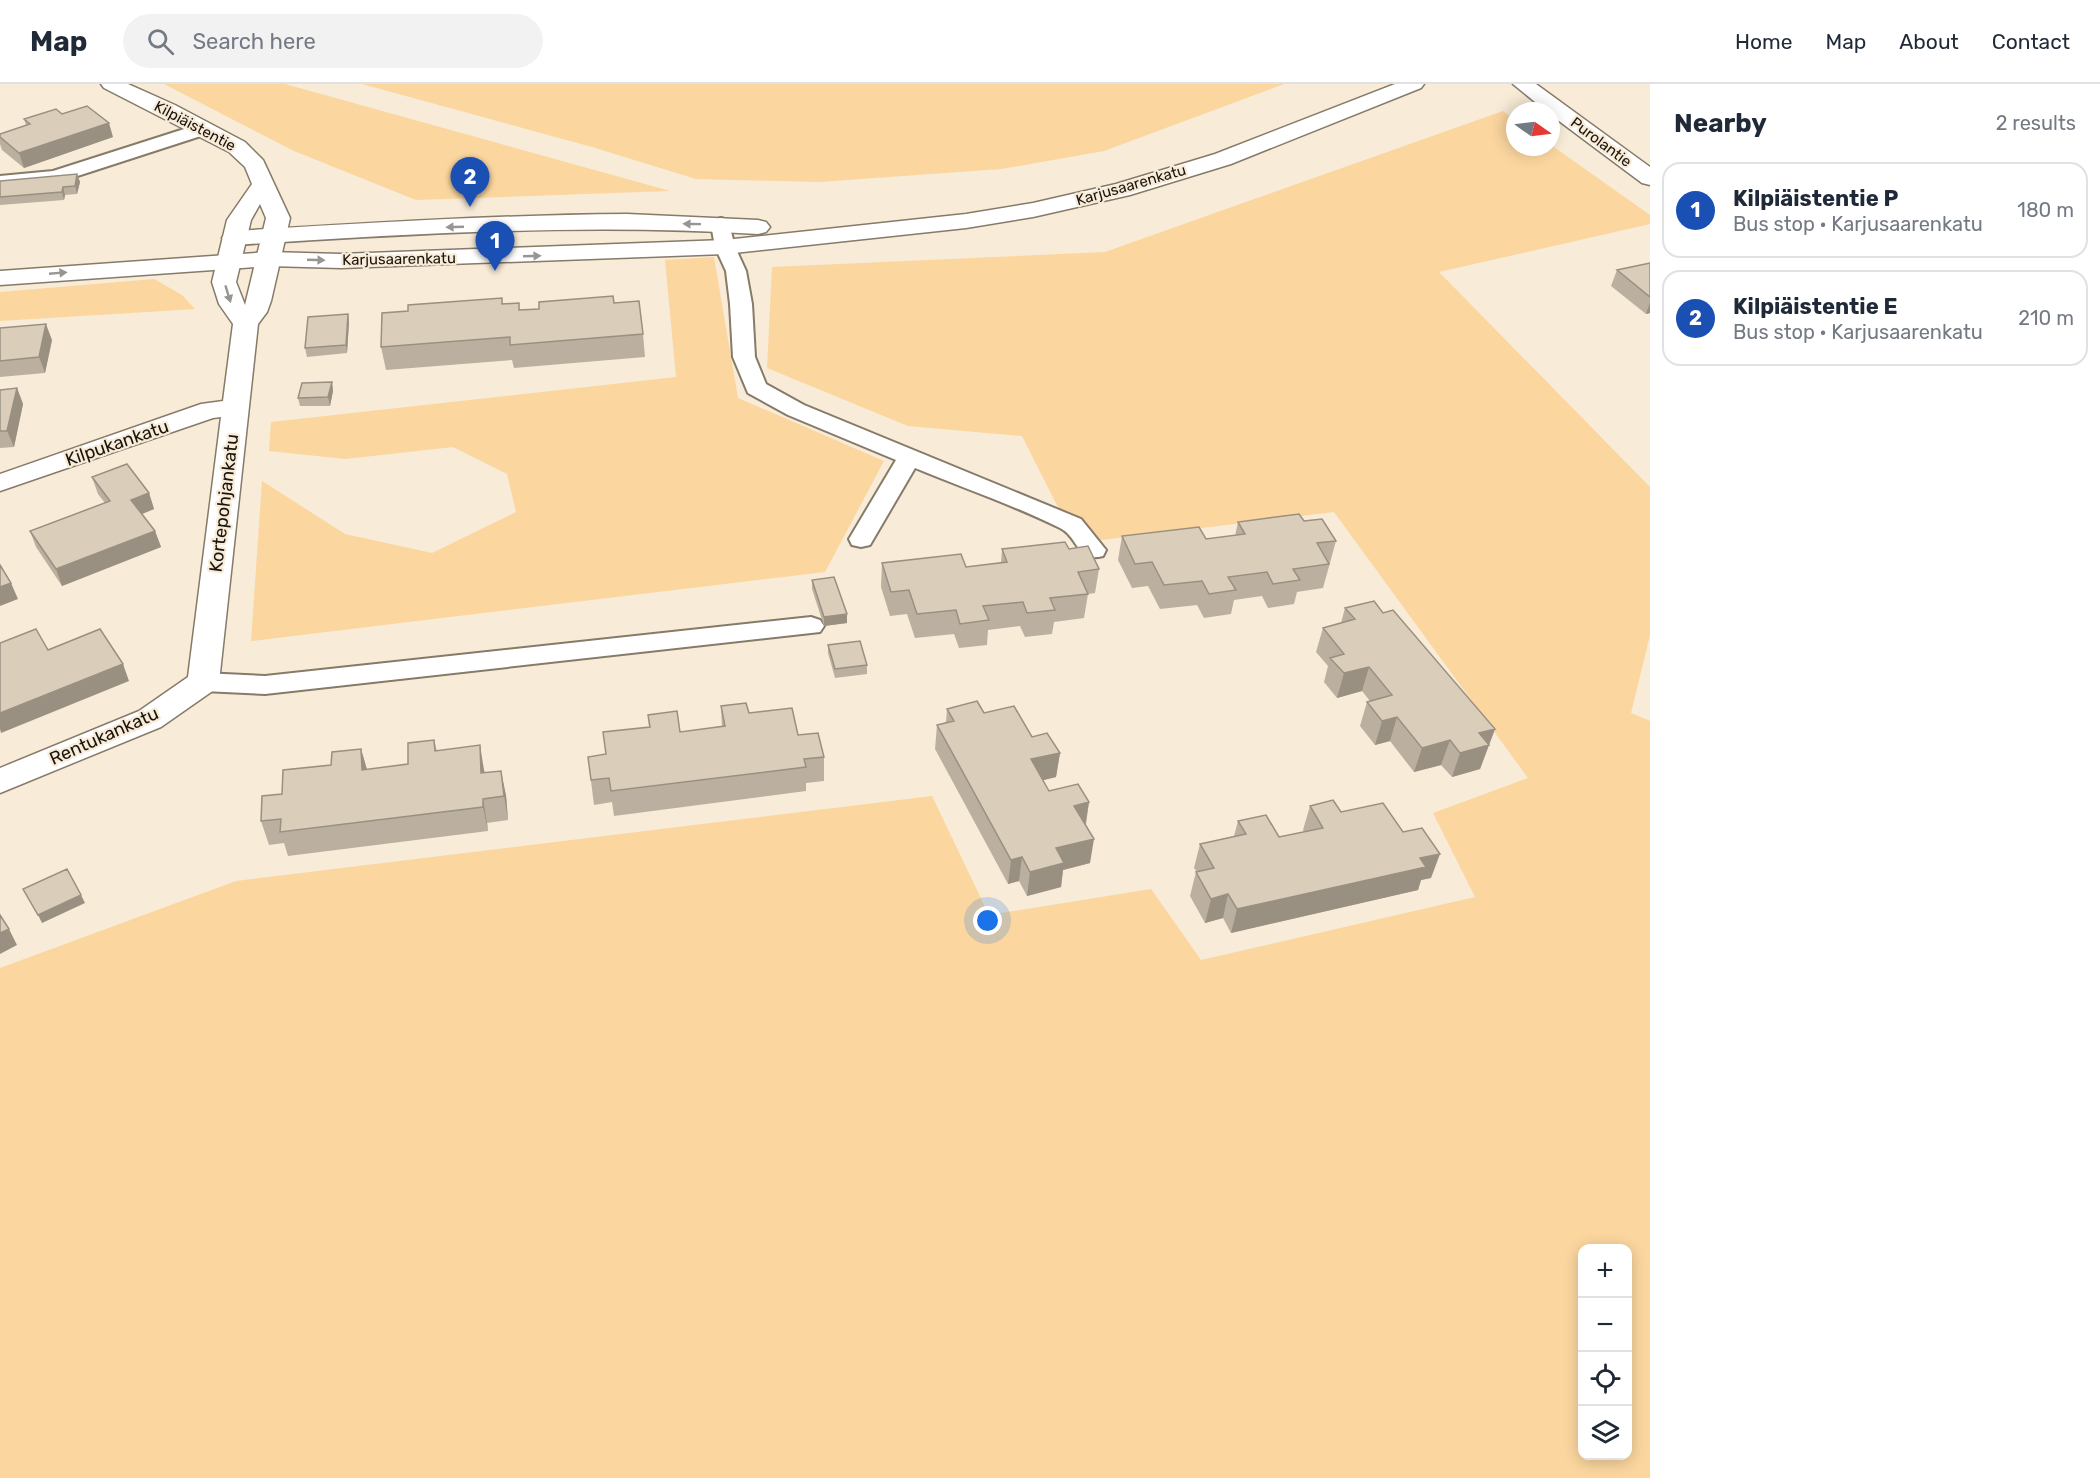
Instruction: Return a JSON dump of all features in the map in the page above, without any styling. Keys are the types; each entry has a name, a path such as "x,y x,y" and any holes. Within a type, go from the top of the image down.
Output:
{"street":[{"name":"Kilpiäistentie","path":"111,84 237,147 255,165 278,218 271,247"},
{"name":"Karjusaarenkatu","path":"0,278 231,250 561,223 723,235 834,234 966,221 1034,210 1122,190 1223,159 1414,84"},
{"name":"Purolantie","path":"1523,84 1650,178"},
{"path":"246,323 231,304 224,282 243,211 264,184"},
{"name":"Karjusaarenkatu","path":"271,247 341,261 580,254 723,235"},
{"name":"Karjusaarenkatu","path":"209,240 231,250"},
{"name":"Kortepohjankatu","path":"203,682 246,323 255,312 259,301 271,247"},
{"path":"0,257 57,252"},
{"name":"Kilpukankatu","path":"0,483 210,410 236,408"},
{"name":"Rentukankatu","path":"0,781 150,719 203,682"}],"lane":[{"path":"0,182 55,177 203,129"},
{"path":"723,235 736,271 741,304 744,357 756,388 796,410 1072,524 1094,550"},
{"path":"861,539 910,456"},
{"path":"203,682 265,685 812,626"}],"shaded area":[{"path":"164,84 285,84 670,191 416,200 294,151"},
{"path":"362,84 1284,84 1104,151 1001,169 819,182 696,179 592,147"},
{"path":"1503,111 1506,113 1506,156 1560,156 1560,151 1650,215 1650,224 1439,272 1650,487 1650,635 1631,713 1650,721 1650,1478 0,1478 0,968 236,881 932,796 989,915 1151,889 1201,960 1475,897 1433,813 1528,778 1334,512 1076,543 1022,436 908,426 767,368 772,267 1105,252"},
{"path":"714,257 738,398 884,461 825,572 251,641 262,481 345,534 432,553 516,512 507,474 453,447 345,459 269,451 271,422 676,377 665,260"},
{"path":"154,279 182,295 195,309 0,321 0,292"}],"building":[{"path":"87,106 109,123 19,153 0,137 0,134 30,124 24,119 56,109 62,114"},
{"path":"77,174 75,186 63,187 62,192 0,197 0,181"},
{"path":"1650,263 1650,297 1617,270"},
{"path":"613,296 614,303 639,301 643,334 510,345 510,337 381,347 382,313 408,311 408,305 502,298 502,304 519,303 519,310 539,309 539,302"},
{"path":"348,314 346,345 305,348 308,317"},
{"path":"46,324 39,357 0,361 0,328"},
{"path":"332,382 328,397 298,398 302,383"},
{"path":"17,388 7,431 0,431 0,390"},
{"path":"127,464 149,493 131,500 155,531 56,569 30,531 110,501 92,477"},
{"path":"1299,514 1304,521 1322,519 1336,541 1317,543 1329,564 1293,569 1300,580 1273,584 1267,572 1228,577 1236,590 1209,594 1202,581 1164,585 1152,562 1135,564 1122,536 1199,527 1206,539 1245,534 1238,522"},
{"path":"1065,542 1069,549 1088,546 1099,569 1078,572 1088,594 1050,598 1055,610 1027,613 1023,602 983,606 989,620 960,624 956,610 917,614 909,590 891,592 882,563 961,554 966,567 1007,562 1002,549"},
{"path":"0,565 11,583 0,587"},
{"path":"834,577 847,614 824,617 812,580"},
{"path":"1374,601 1383,613 1393,610 1495,729 1479,733 1489,745 1460,753 1450,740 1422,748 1397,717 1382,721 1367,702 1392,695 1369,667 1344,673 1330,658 1344,654 1323,628 1355,619 1345,608"},
{"path":"36,629 48,650 100,629 123,664 0,713 0,643"},
{"path":"860,641 867,665 835,669 828,645"},
{"path":"977,701 984,713 1014,706 1032,737 1047,733 1060,753 1031,759 1049,791 1078,784 1089,802 1074,806 1094,839 1056,848 1064,863 1030,872 1022,857 1011,860 937,725 954,721 947,709"},
{"path":"746,703 749,713 792,708 798,735 818,733 824,757 804,759 806,767 611,791 609,778 591,780 588,757 606,754 603,732 650,727 648,715 677,711 680,732 725,726 721,706"},
{"path":"434,740 435,751 480,745 481,773 501,771 504,796 483,799 483,807 280,832 281,819 261,821 262,796 282,794 283,770 331,765 332,752 361,749 362,770 408,764 408,743"},
{"path":"1333,800 1341,812 1383,803 1403,832 1422,828 1440,854 1420,858 1426,867 1237,909 1228,894 1211,899 1196,872 1214,868 1200,844 1246,834 1238,821 1266,815 1279,837 1323,828 1310,806"},
{"path":"67,869 81,895 38,915 23,889"},
{"path":"0,915 9,929 0,933"}],"place":[{"name":"Kilpiäistentie E","path":"470,207"},
{"name":"Kilpiäistentie P","path":"495,271"}]}
